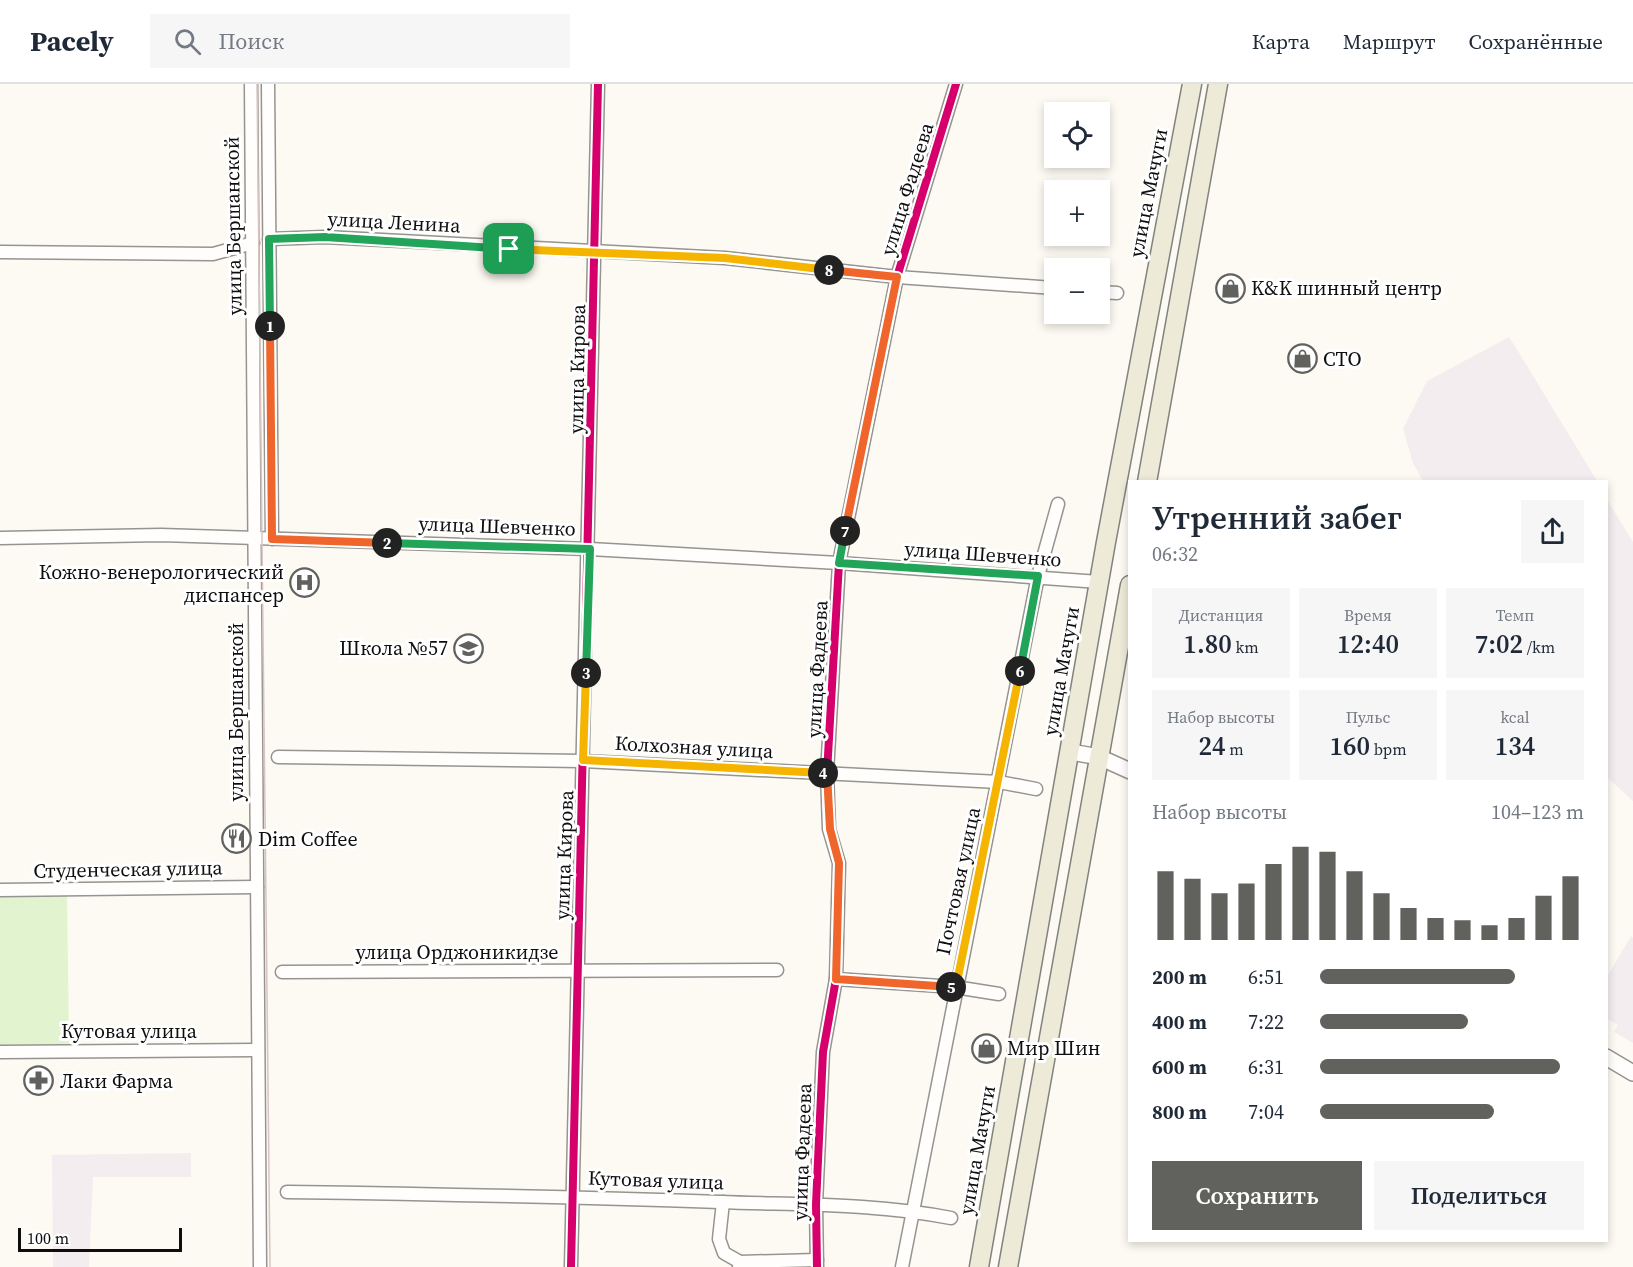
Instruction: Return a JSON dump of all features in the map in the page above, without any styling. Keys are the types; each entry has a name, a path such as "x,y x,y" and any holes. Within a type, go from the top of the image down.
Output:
{"main road":[{"name":"улица Мачуги","path":"979,1267 1099,582 1191,84"},
{"path":"1147,480 1218,84"},
{"path":"1124,449 1128,458 1136,463 1146,460 1152,451"},
{"path":"1008,1267 1128,596"}],"street":[{"name":"улица Бершанской","path":"250,84 260,1267"},
{"name":"улица Бершанской","path":"267,84 272,539"},
{"name":"улица Кирова","path":"571,1267 577,971 590,549 598,84"},
{"name":"улица Фадеева","path":"817,1263 816,1204 823,1052 836,979 839,863 830,829 827,773 839,563 897,277 956,84"},
{"name":"улица Ленина","path":"269,239 325,237 725,258 897,277 1044,287"},
{"path":"0,252 213,254 253,243"},
{"path":"1110,293 1117,293"},
{"name":"Почтовая улица","path":"902,1267 1038,576 1058,504"},
{"name":"улица Шевченко","path":"0,537 161,535 590,549 839,563 1099,582"},
{"path":"1071,752 1099,757 1128,770"},
{"name":"Колхозная улица","path":"278,757 583,760 999,782 1036,789"},
{"name":"Студенческая улица","path":"0,890 257,887"},
{"name":"улица Орджоникидзе","path":"282,972 777,970"},
{"path":"836,979 956,987 999,994"},
{"name":"Кутовая улица","path":"0,1052 258,1050"},
{"path":"1608,1058 1633,1073"},
{"name":"Кутовая улица","path":"287,1192 572,1196 816,1204 914,1210 951,1218"},
{"path":"723,1202 719,1239 724,1253 740,1264 817,1263"}],"shaded area":[{"path":"1509,337 1596,480 1422,480 1413,463 1403,429 1427,381"},
{"path":"1608,501 1633,542 1633,801 1608,778"},
{"path":"1631,936 1633,938 1633,1043 1614,1032 1618,1025 1608,1019 1608,975"},
{"path":"191,1153 191,1177 93,1177 89,1267 53,1267 52,1155"}],"green space":[{"path":"67,894 69,1044 0,1045 0,895"}],"tram line":[{"path":"257,84 270,1267"}],"cycle path":[{"path":"571,1267 598,84"},
{"path":"817,1267 816,1204 823,1052 836,979 839,863 829,829 827,773 839,563 897,277 956,84"}],"place":[{"name":"K&K шинный центр","path":"1230,288"},
{"name":"СТО","path":"1302,359"},
{"name":"Кожно-венерологический диспансер","path":"305,583"},
{"name":"Школа №57","path":"469,648"},
{"name":"Dim Coffee","path":"237,839"},
{"name":"Мир Шин","path":"986,1048"},
{"name":"Лаки Фарма","path":"39,1081"}],"route":[{"path":"325,237 509,249 725,258 897,277 839,563 1038,576 999,782 956,987 836,979 839,863 830,829 827,773 583,760 590,549 272,539 269,239 325,237"}]}
